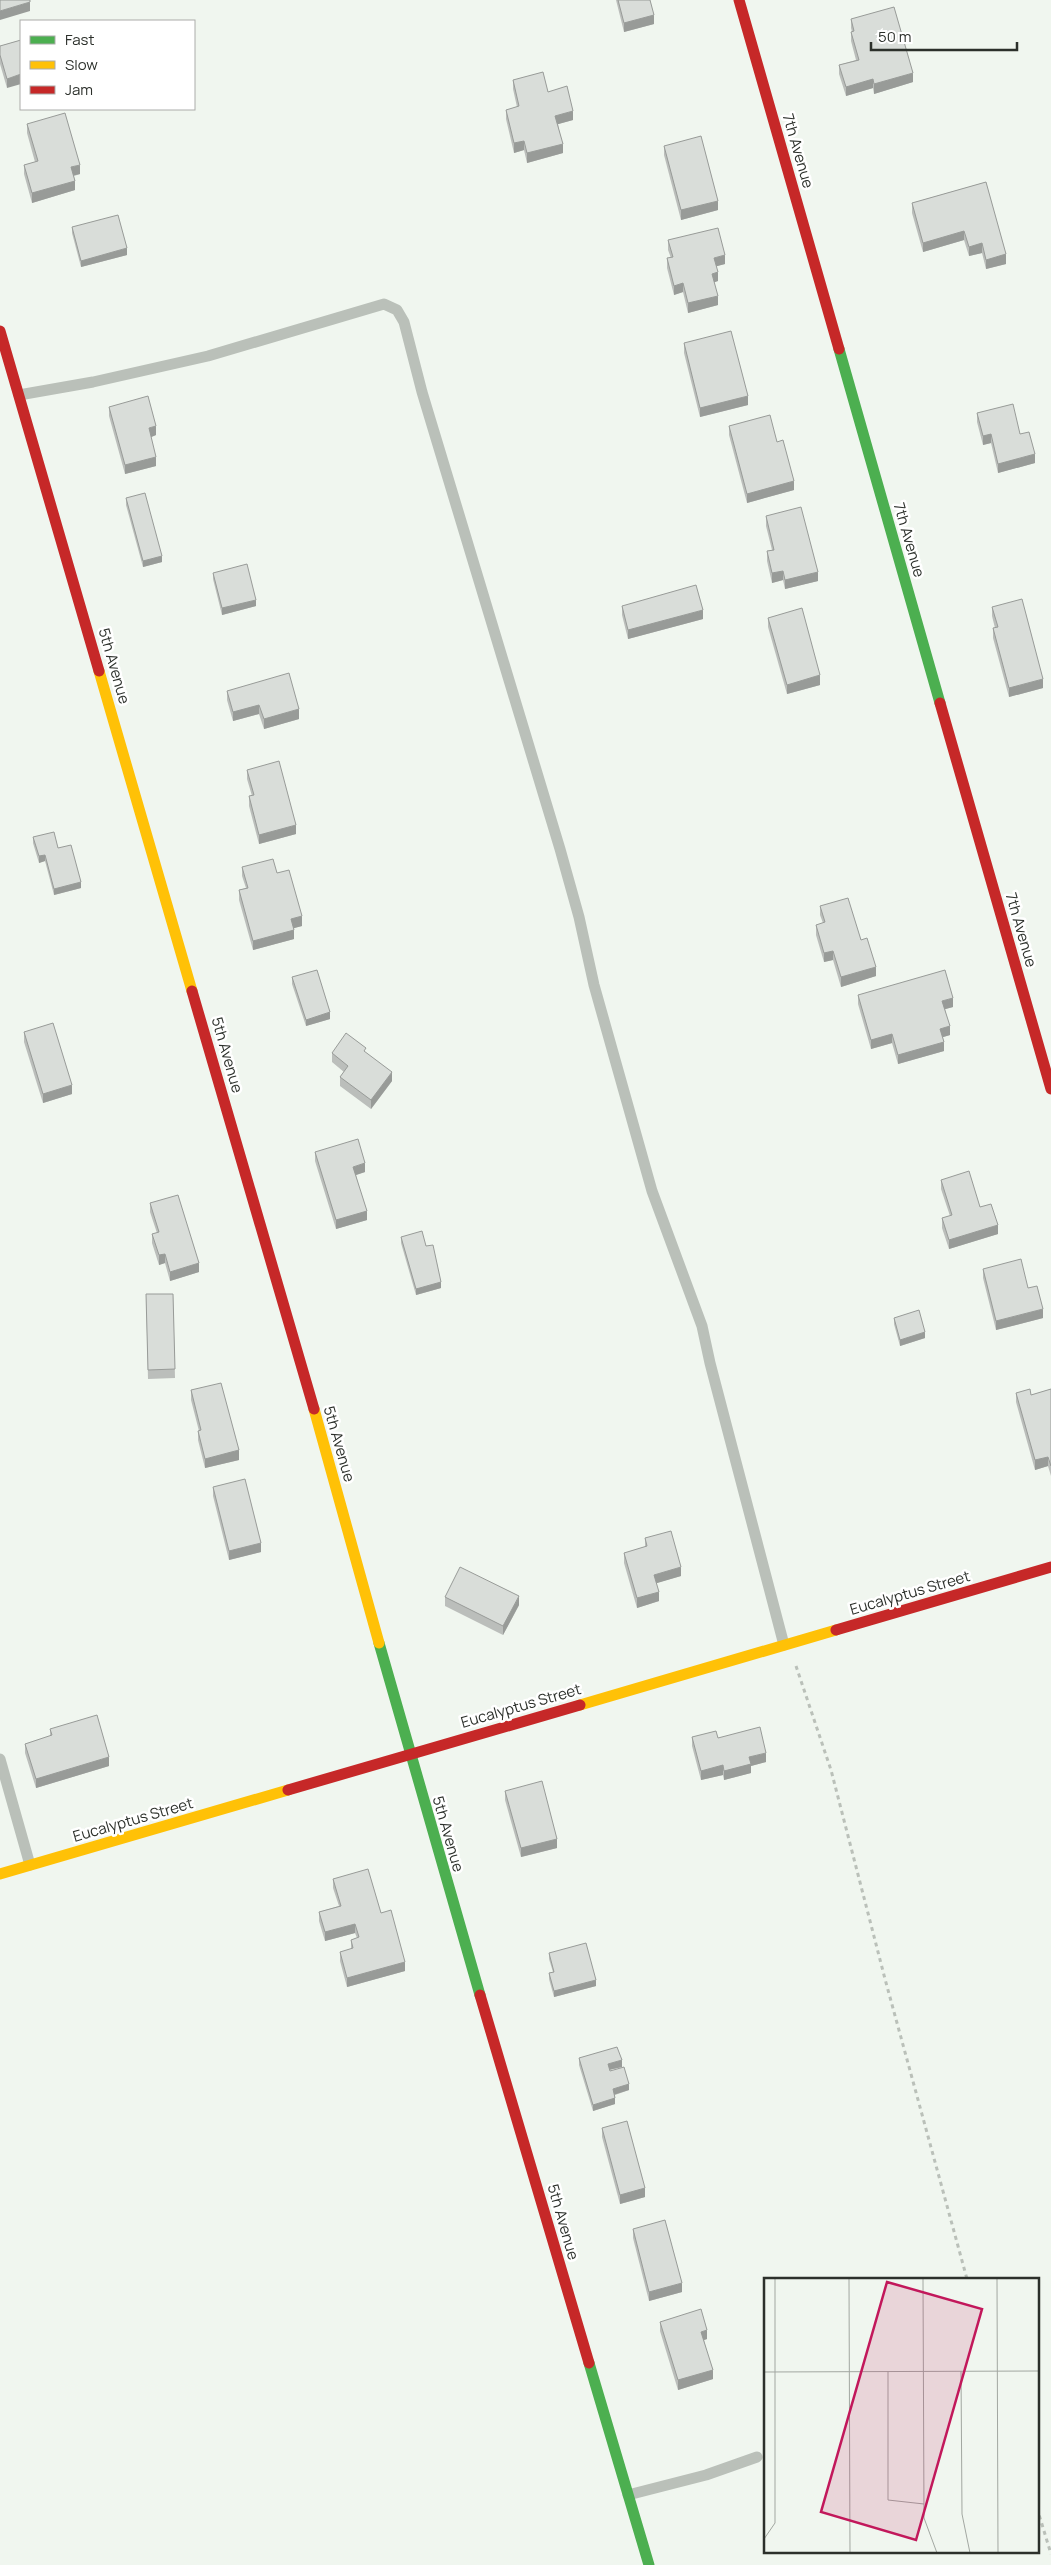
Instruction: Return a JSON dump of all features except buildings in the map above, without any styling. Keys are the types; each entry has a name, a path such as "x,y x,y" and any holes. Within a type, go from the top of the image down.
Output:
{"street":[{"name":"7th Avenue","path":"739,0 1051,1089"},
{"name":"5th Avenue","path":"0,331 328,1461 409,1754 648,2565"},
{"name":"Eucalyptus Street","path":"0,1874 1051,1567"}],"lane":[{"path":"19,395 93,382 208,356 384,304 396,310 404,322 422,392 560,849 594,985 652,1191 702,1326 784,1645"},
{"path":"0,1759 30,1866"},
{"path":"628,2495 706,2475 757,2457"}],"path":[{"path":"784,1645 798,1669 831,1770 885,1979 967,2278"},
{"path":"1038,2511 1051,2554"}],"traffic: fast":[{"path":"839,349 940,703"},
{"path":"379,1643 480,1995"},
{"path":"589,2363 649,2565"}],"traffic: slow":[{"path":"99,671 192,991"},
{"path":"314,1409 379,1643"},
{"path":"580,1705 836,1630"},
{"path":"0,1874 288,1790"}],"traffic: jam":[{"path":"739,0 839,349"},
{"path":"0,331 99,671"},
{"path":"940,703 1051,1089"},
{"path":"192,991 314,1409"},
{"path":"836,1630 1051,1567"},
{"path":"288,1790 580,1705"},
{"path":"480,1995 589,2363"}]}
